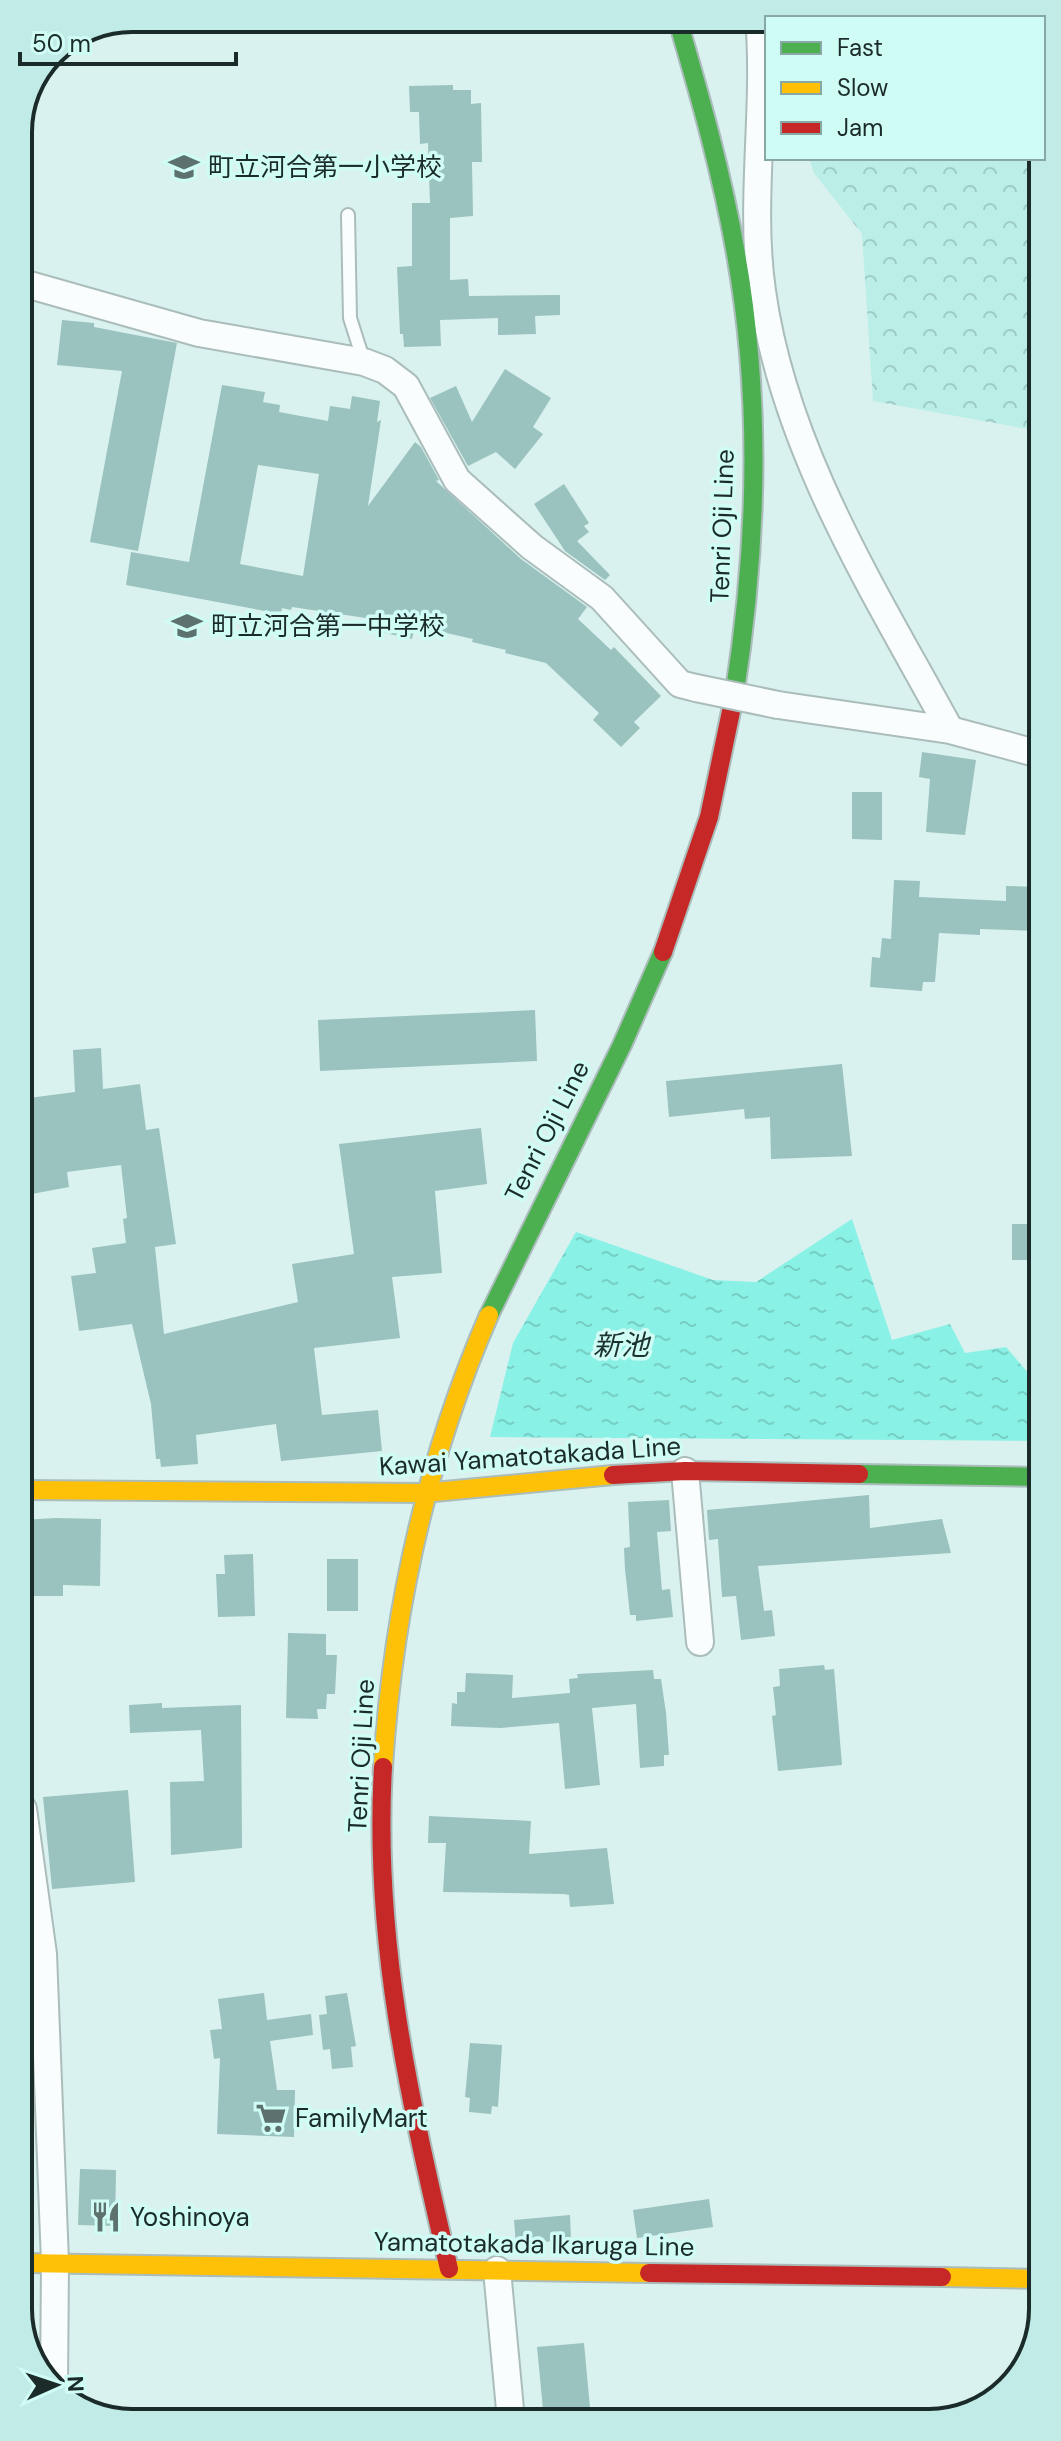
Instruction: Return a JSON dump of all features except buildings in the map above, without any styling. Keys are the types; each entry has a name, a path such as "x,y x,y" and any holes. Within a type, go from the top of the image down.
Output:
{"main road":[{"name":"Tenri Oji Line","path":"449,2269 402,2057 387,1956 382,1845 384,1747 393,1656 424,1493 466,1371 521,1240 651,982 686,896 718,775 743,642 752,524 751,407 742,291 723,187 681,32"},
{"name":"Kawai Yamatotakada Line","path":"32,1490 424,1493 576,1477 685,1471 1029,1477"},
{"name":"Yamatotakada Ikaruga Line","path":"32,2263 1029,2279"}],"street":[{"path":"760,32 763,62 758,173 761,288 769,331 801,440 847,540 950,730"},
{"path":"32,286 199,333 364,362 385,370 406,386 457,480 532,547 602,598 680,684 778,705 950,730 1029,751"},
{"path":"685,1471 700,1642"},
{"path":"32,1874 43,1954 55,2262 54,2371"},
{"path":"497,2270 510,2409"}],"lane":[{"path":"348,215 350,318 364,362"}],"green space":[{"path":"810,160 1029,160 1029,429 873,401 862,234 814,173"}],"water":[{"name":"新池","path":"852,1219 892,1340 950,1324 965,1353 1006,1347 1029,1374 1029,1441 490,1437 513,1343 576,1232 713,1280 756,1282"}],"traffic: fast":[{"path":"681,32 710,135 730,224 750,364 752,531 734,697"},
{"path":"489,1315 622,1045 663,952"},
{"path":"859,1474 1029,1477"}],"traffic: slow":[{"path":"383,1767 395,1650 416,1536 447,1425 489,1315"},
{"path":"32,1490 424,1493 613,1475"},
{"path":"32,2263 649,2273"},
{"path":"942,2277 1029,2279"}],"traffic: jam":[{"path":"663,952 709,817 734,697"},
{"path":"613,1475 685,1471 859,1474"},
{"path":"383,1767 381,1832 389,1958 408,2082 449,2269"},
{"path":"649,2273 942,2277"}],"place":[{"name":"町立河合第一小学校","path":"184,167"},
{"name":"町立河合第一中学校","path":"187,626"},
{"name":"FamilyMart","path":"271,2118"},
{"name":"Yoshinoya","path":"106,2217"}]}
